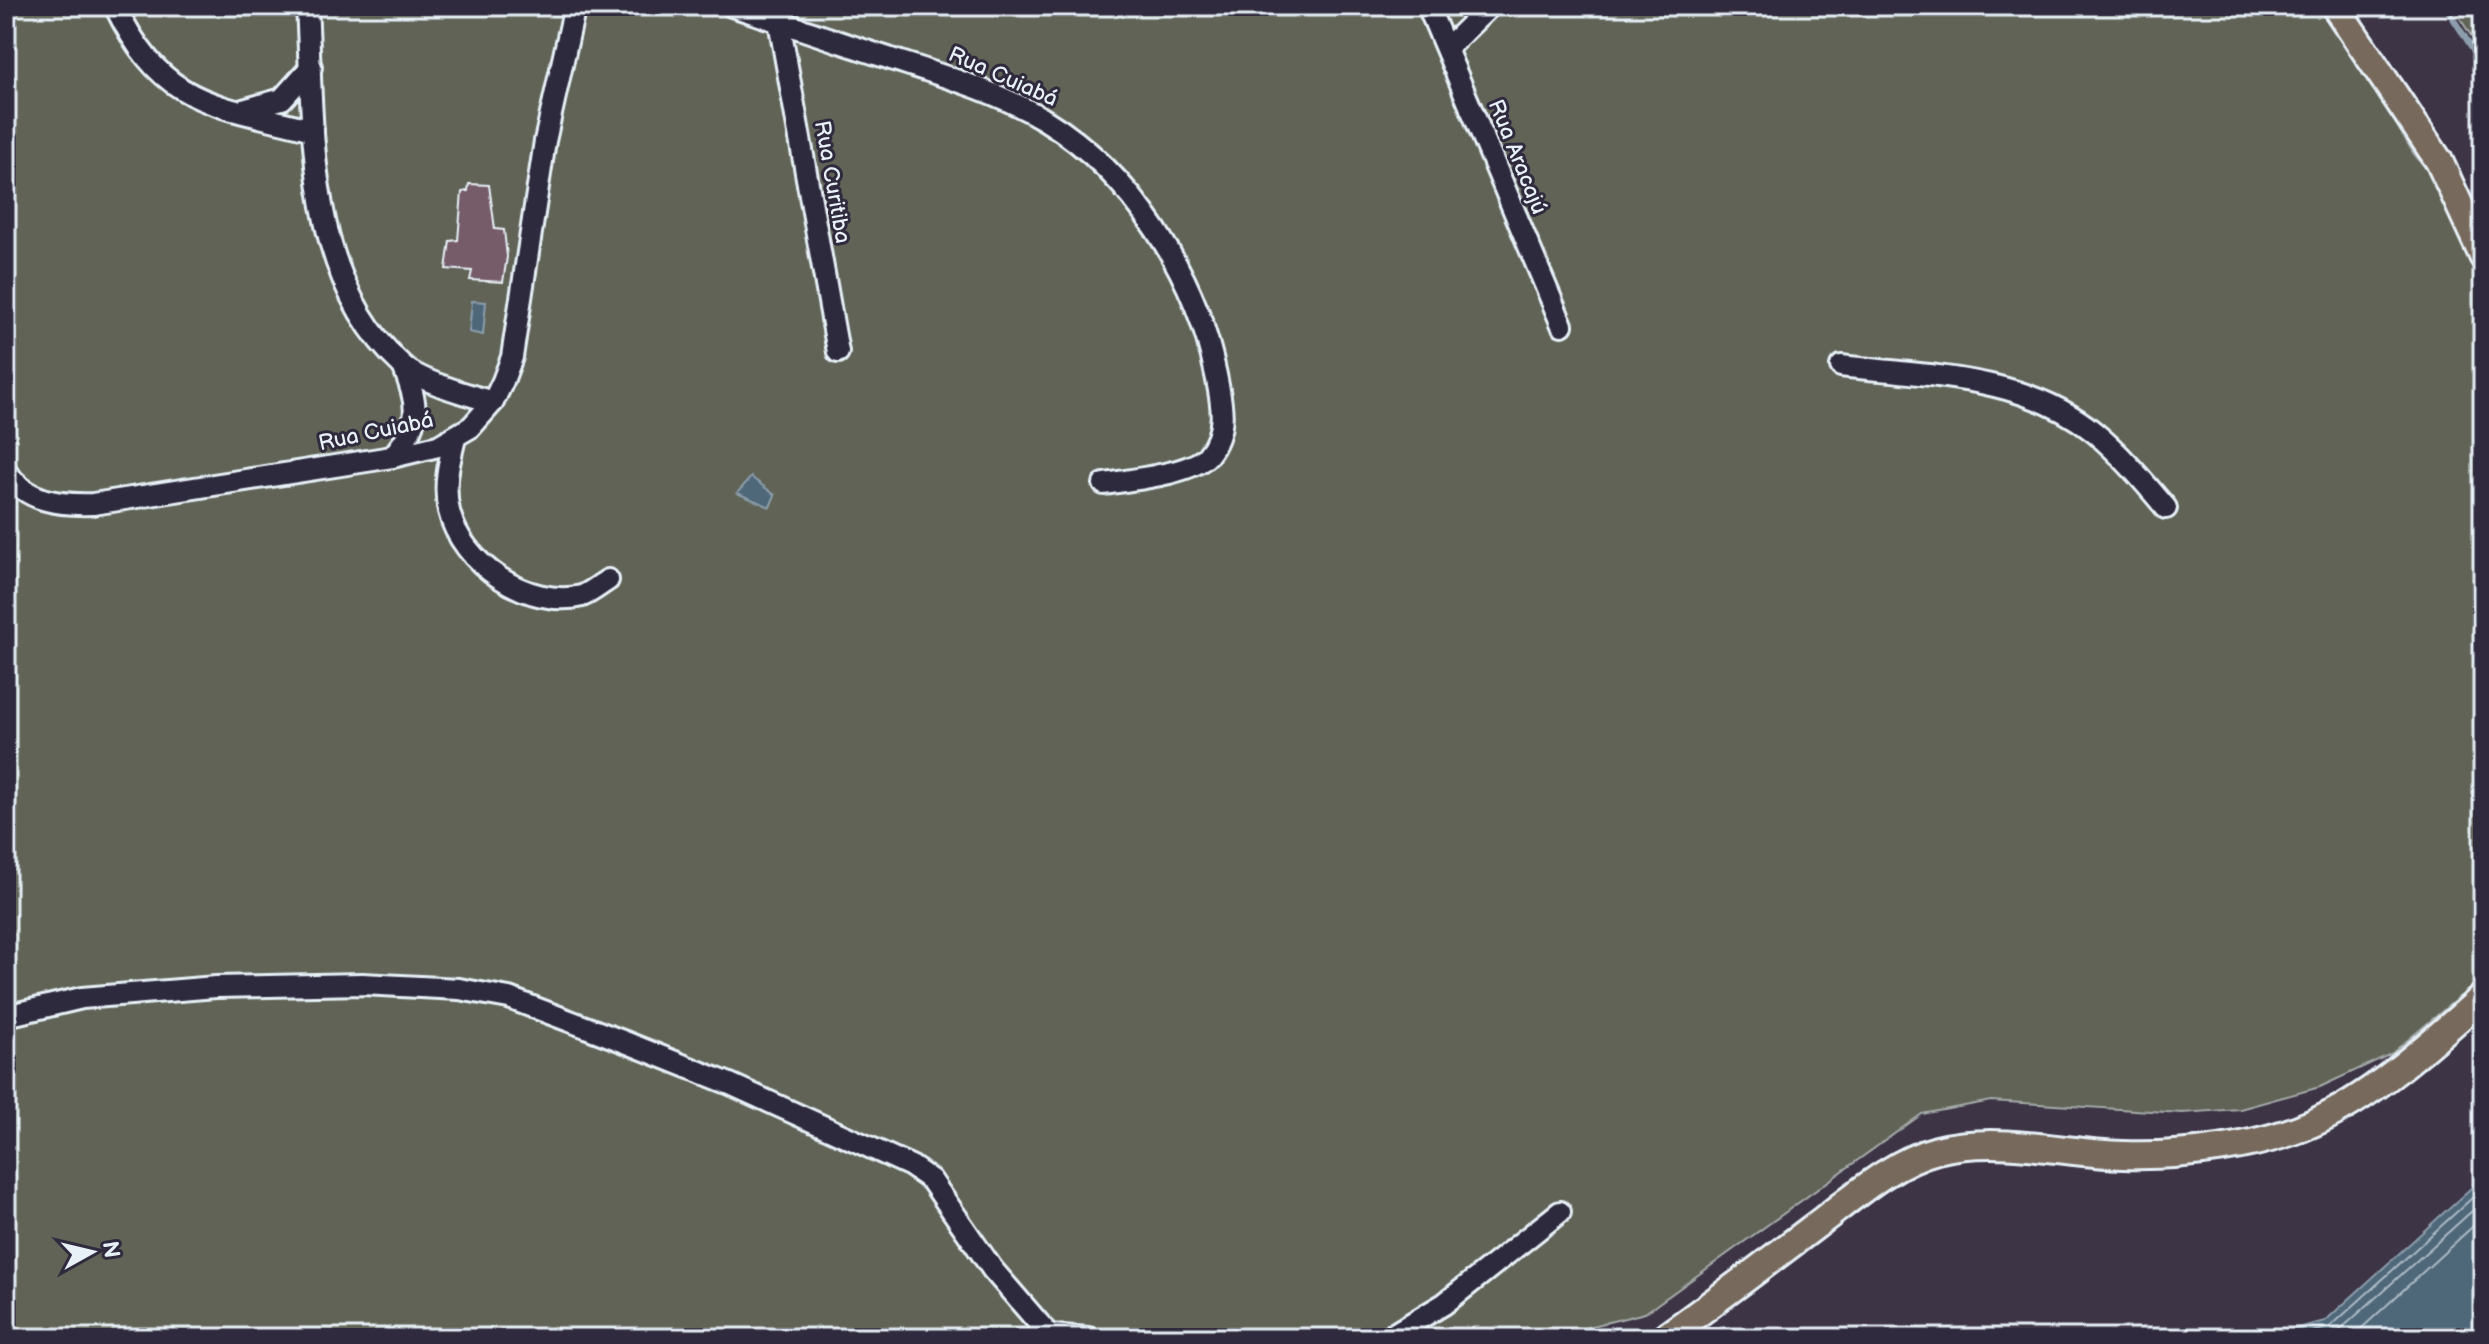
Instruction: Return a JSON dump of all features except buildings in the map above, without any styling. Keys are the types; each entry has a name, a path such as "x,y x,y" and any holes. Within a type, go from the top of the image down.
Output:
{"main road":[{"path":"2335,6 2439,161 2483,256"},
{"path":"1664,1338 1859,1192 1909,1160 1970,1144 2080,1149 2122,1155 2215,1149 2281,1134 2314,1123 2361,1095 2399,1068 2483,997"}],"street":[{"path":"115,6 132,41 167,81 198,99 313,130"},
{"path":"307,6 313,130 324,222 348,289 373,329 404,368 414,395 415,420 407,439 392,457"},
{"name":"Rua Cuiabá","path":"6,471 13,482 34,496 57,505 93,504 392,457 438,446 471,427 493,402 512,357 545,141 575,6"},
{"name":"Rua Cuiabá","path":"732,6 959,80 1044,119 1070,137 1122,188 1166,245 1186,281 1210,344 1223,428 1206,458 1178,470 1104,484"},
{"name":"Rua Aracajú","path":"1428,6 1448,47 1562,325"},
{"path":"1448,47 1490,6"},
{"name":"Rua Curitiba","path":"779,21 838,352"},
{"path":"238,111 282,99 311,67"},
{"path":"1841,366 2003,387 2042,402 2093,431 2166,508"},
{"path":"404,368 493,402"},
{"path":"455,438 446,481 448,508 454,527 488,568 519,590 552,597 583,595 608,580"},
{"path":"6,1016 82,998 216,987 362,984 459,989 509,998 730,1084 911,1166 931,1180 993,1270 1047,1336 1088,1338"},
{"path":"1387,1338 1444,1304 1560,1212"}],"shaded area":[{"path":"6,6 2324,6 2414,154 2443,190 2483,283 2483,977 2391,1054 2320,1087 2240,1109 2182,1113 1991,1101 1922,1114 1645,1313 1544,1338 6,1338"},
{"path":"2452,6 2483,6 2483,54"}],"water":[{"path":"472,301 486,302 483,335 469,332"},
{"path":"751,477 775,495 770,507 737,493"},
{"path":"2483,1177 2483,1338 2259,1338 2325,1321"}],"waterway":[{"path":"2445,6 2483,65"}]}
